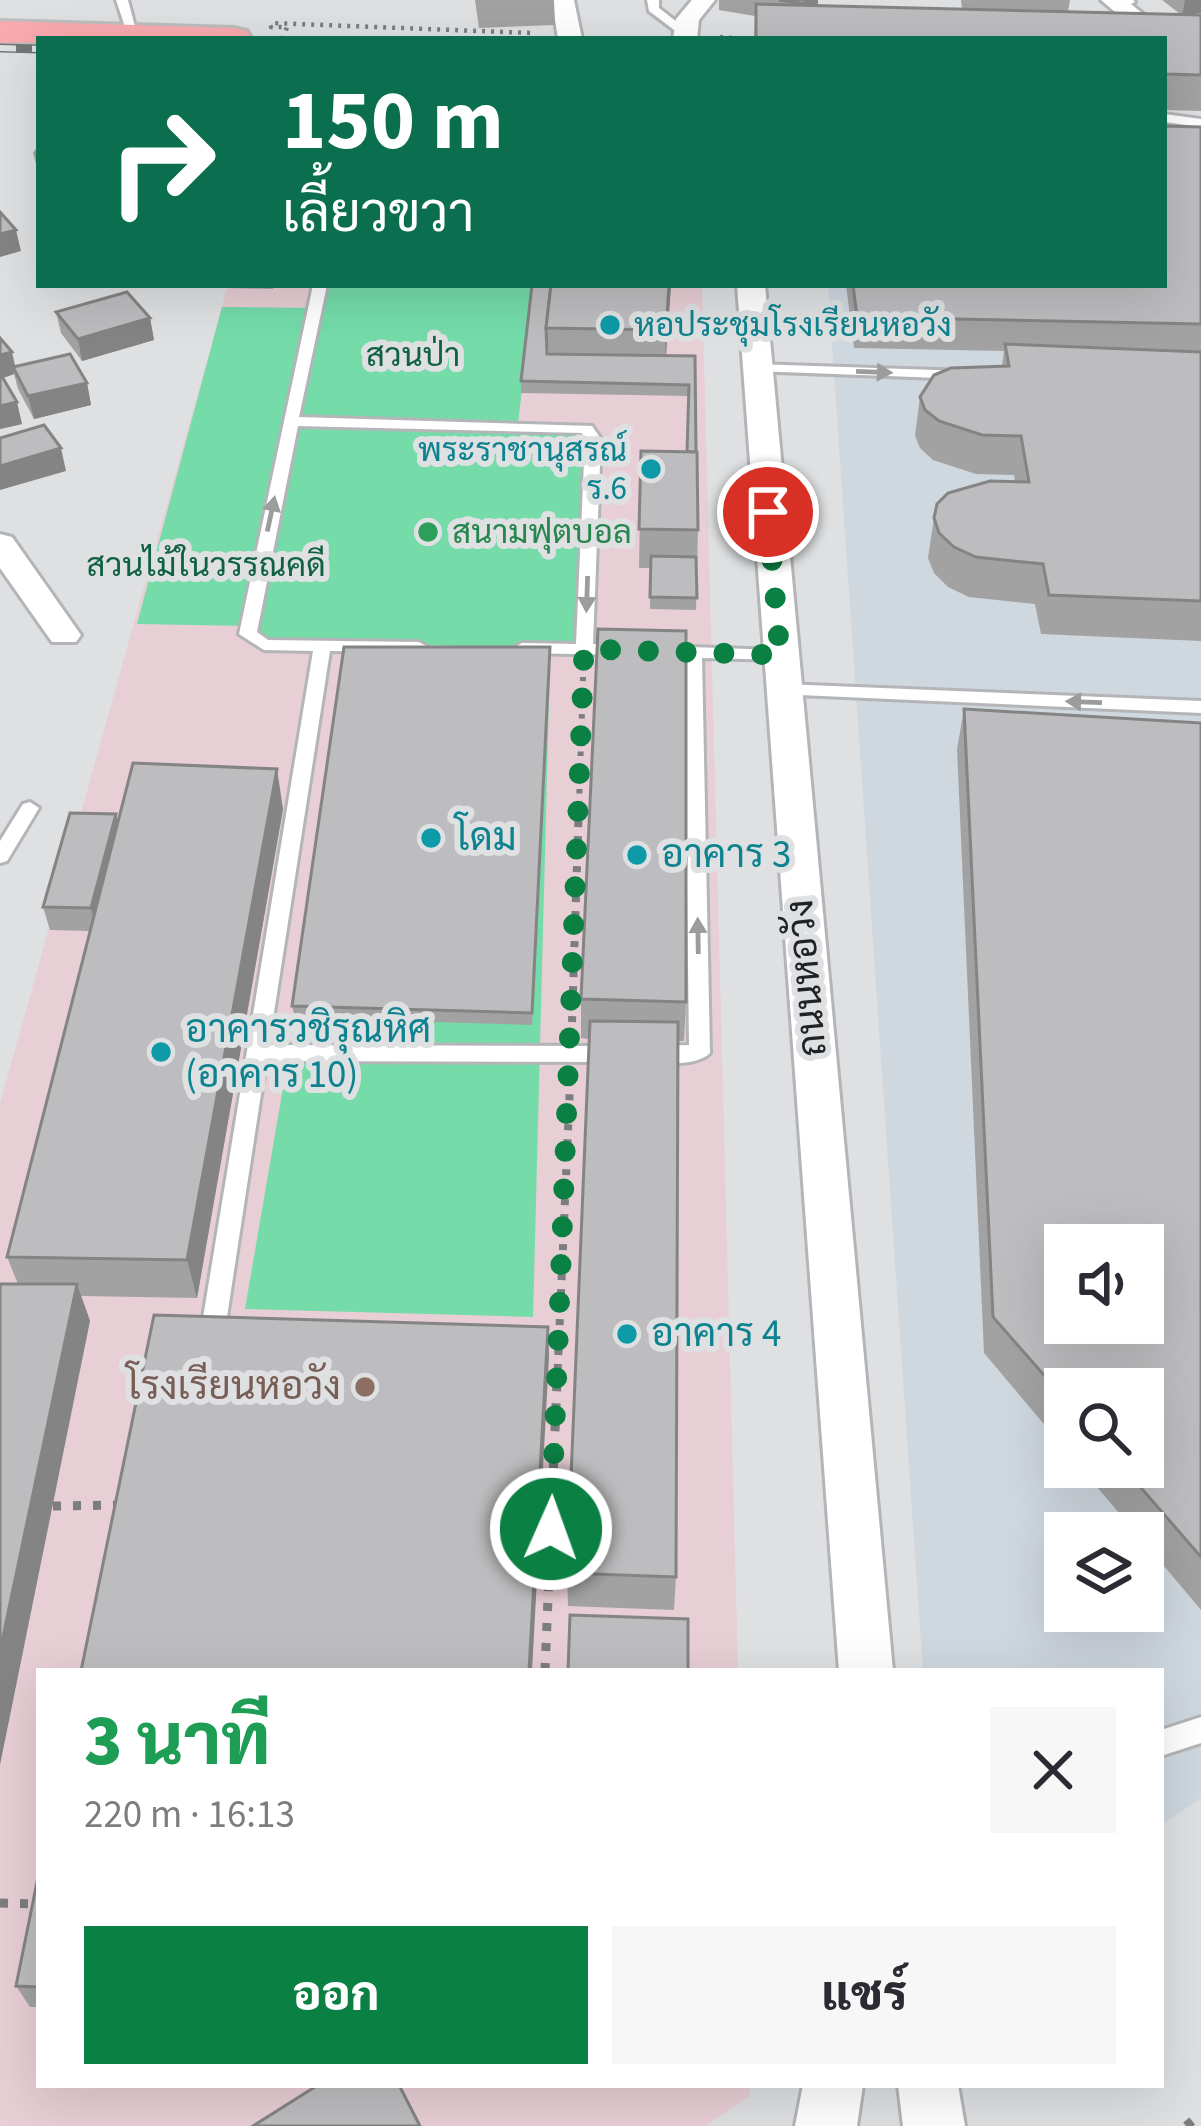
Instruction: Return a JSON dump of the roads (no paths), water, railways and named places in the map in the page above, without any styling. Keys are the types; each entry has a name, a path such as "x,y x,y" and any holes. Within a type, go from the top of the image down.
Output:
{"main road":[{"path":"0,32 134,36"},
{"path":"0,68 36,69"}],"street":[{"path":"563,0 569,36"},
{"path":"686,36 688,19 704,0"},
{"path":"1123,1 1151,36"},
{"name":"ถนนหอวัง","path":"751,288 866,1668"},
{"path":"0,544 64,635"},
{"path":"826,2126 832,2088"},
{"path":"928,2088 934,2126"}],"lane":[{"path":"122,0 134,36"},
{"path":"653,0 660,19 685,36"},
{"path":"1167,118 1201,122"},
{"path":"319,288 248,634 264,645 441,647"},
{"path":"757,368 991,375"},
{"path":"291,421 587,428 593,439 584,649"},
{"path":"213,1330 322,646"},
{"path":"513,648 693,652 781,672 1201,706"},
{"path":"257,1053 700,1053 693,652"},
{"path":"0,856 30,808"},
{"path":"1164,1742 1201,1730"}],"railway":[{"path":"0,48 36,49"}],"place":[{"name":"หอประชุมโรงเรียนหอวัง","path":"610,325"},
{"name":"พระราชานุสรณ์ ร.6","path":"651,469"},
{"name":"สนามฟุตบอล","path":"428,532"},
{"name":"โดม","path":"431,838"},
{"name":"อาคาร 3","path":"637,855"},
{"name":"อาคารวชิรุณหิศ (อาคาร 10)","path":"161,1052"},
{"name":"อาคาร 4","path":"627,1334"},
{"name":"โรงเรียนหอวัง","path":"365,1387"}],"park label":[{"name":"สวนป่า","path":"413,355"},
{"name":"สวนไม้ในวรรณคดี","path":"206,565"}]}
